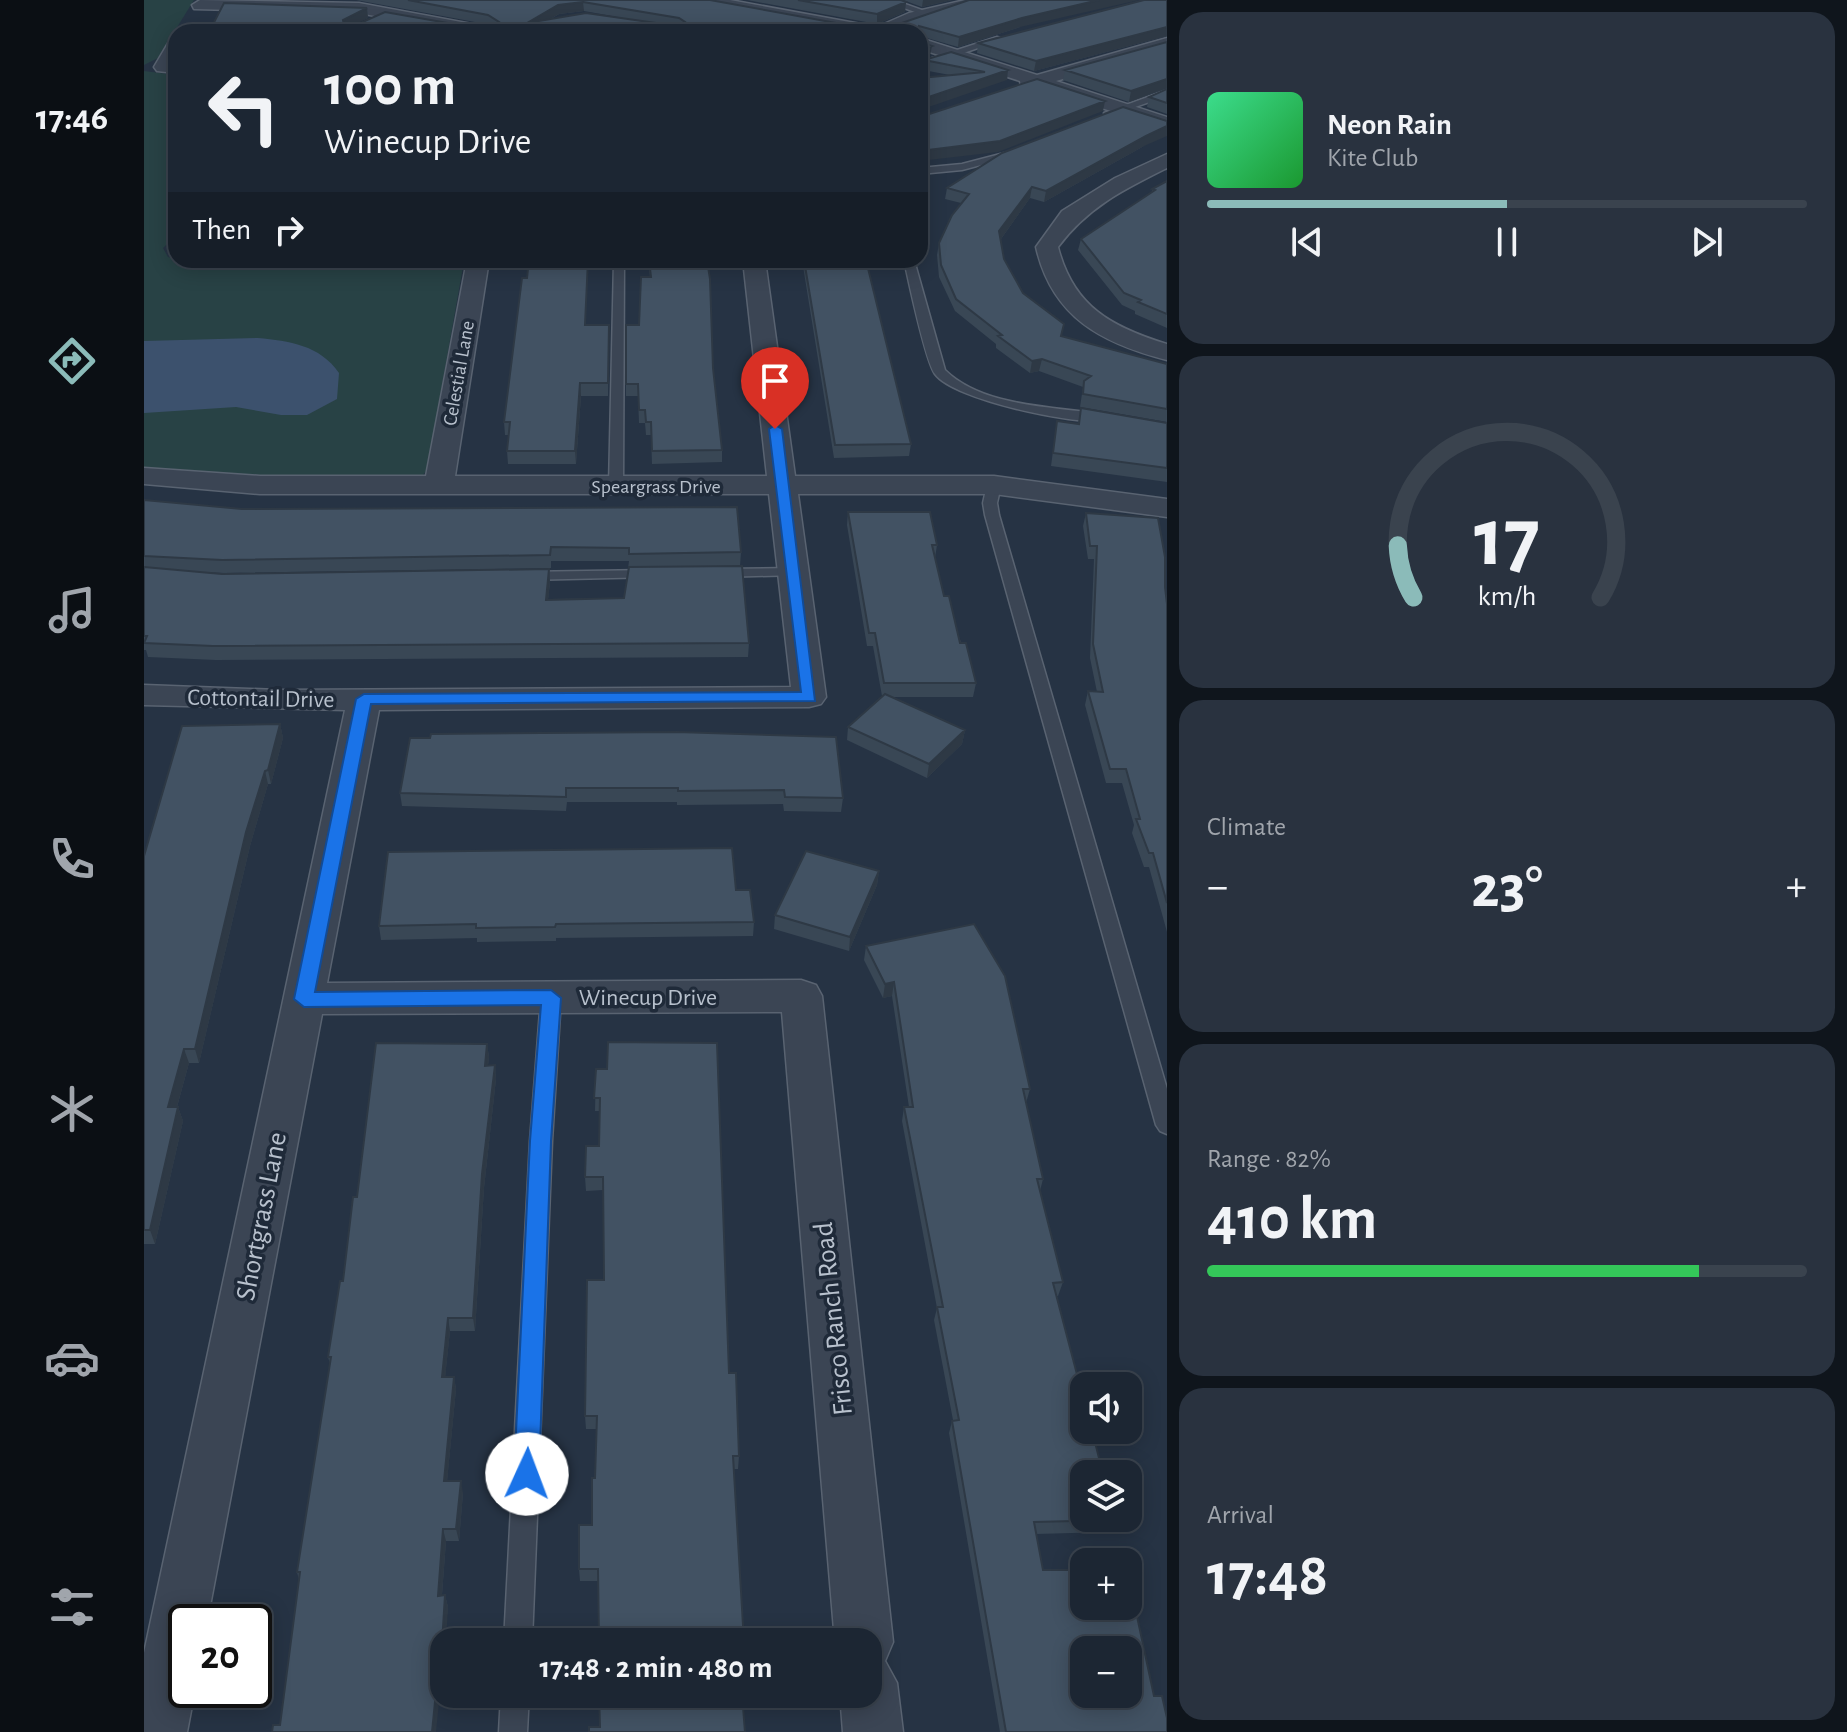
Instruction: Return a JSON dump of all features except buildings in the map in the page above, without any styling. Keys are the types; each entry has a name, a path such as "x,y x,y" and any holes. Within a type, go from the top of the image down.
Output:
{"street":[{"path":"703,0 834,24"},
{"path":"901,24 985,0"},
{"path":"198,8 316,5 432,24"},
{"path":"999,92 1167,43"},
{"path":"928,46 1167,123"},
{"path":"1167,160 1122,182 1070,216 1047,247 1058,283 1086,317 1143,345 1167,352"},
{"name":"Celestial Lane","path":"439,486 477,268"},
{"path":"755,268 793,572"},
{"name":"Speargrass Drive","path":"144,476 260,485 994,485 1167,508"},
{"name":"Cottontail Drive","path":"144,695 364,699 809,697 793,572"},
{"name":"Shortgrass Lane","path":"157,1732 364,699"},
{"name":"Winecup Drive","path":"304,999 801,996"},
{"name":"Frisco Ranch Road","path":"801,996 863,1628"},
{"path":"871,1708 873,1732"}],"lane":[{"path":"886,0 929,14"},
{"path":"928,62 1010,36"},
{"path":"1100,117 1167,93"},
{"path":"928,170 962,167 1030,148"},
{"path":"616,486 619,268"},
{"path":"911,268 939,371 949,384 980,396 1120,421"},
{"path":"994,485 990,503 992,515 1167,1125"},
{"path":"699,574 793,572"},
{"path":"509,576 667,574"},
{"path":"519,1628 541,1141 551,998"},
{"path":"513,1732 514,1708"}],"green space":[{"path":"144,0 194,0 179,24 168,24 168,42 158,58 144,65"},
{"path":"144,71 168,74 168,243 163,248 168,257 168,268 463,268 427,470 422,476 404,481 144,470"}],"water":[{"path":"258,338 303,346 323,356 339,373 337,399 307,415 281,415 236,407 144,413 144,341"}],"route":[{"path":"527,1474 541,1141 551,998 304,999 364,699 809,697 775,429"}]}
